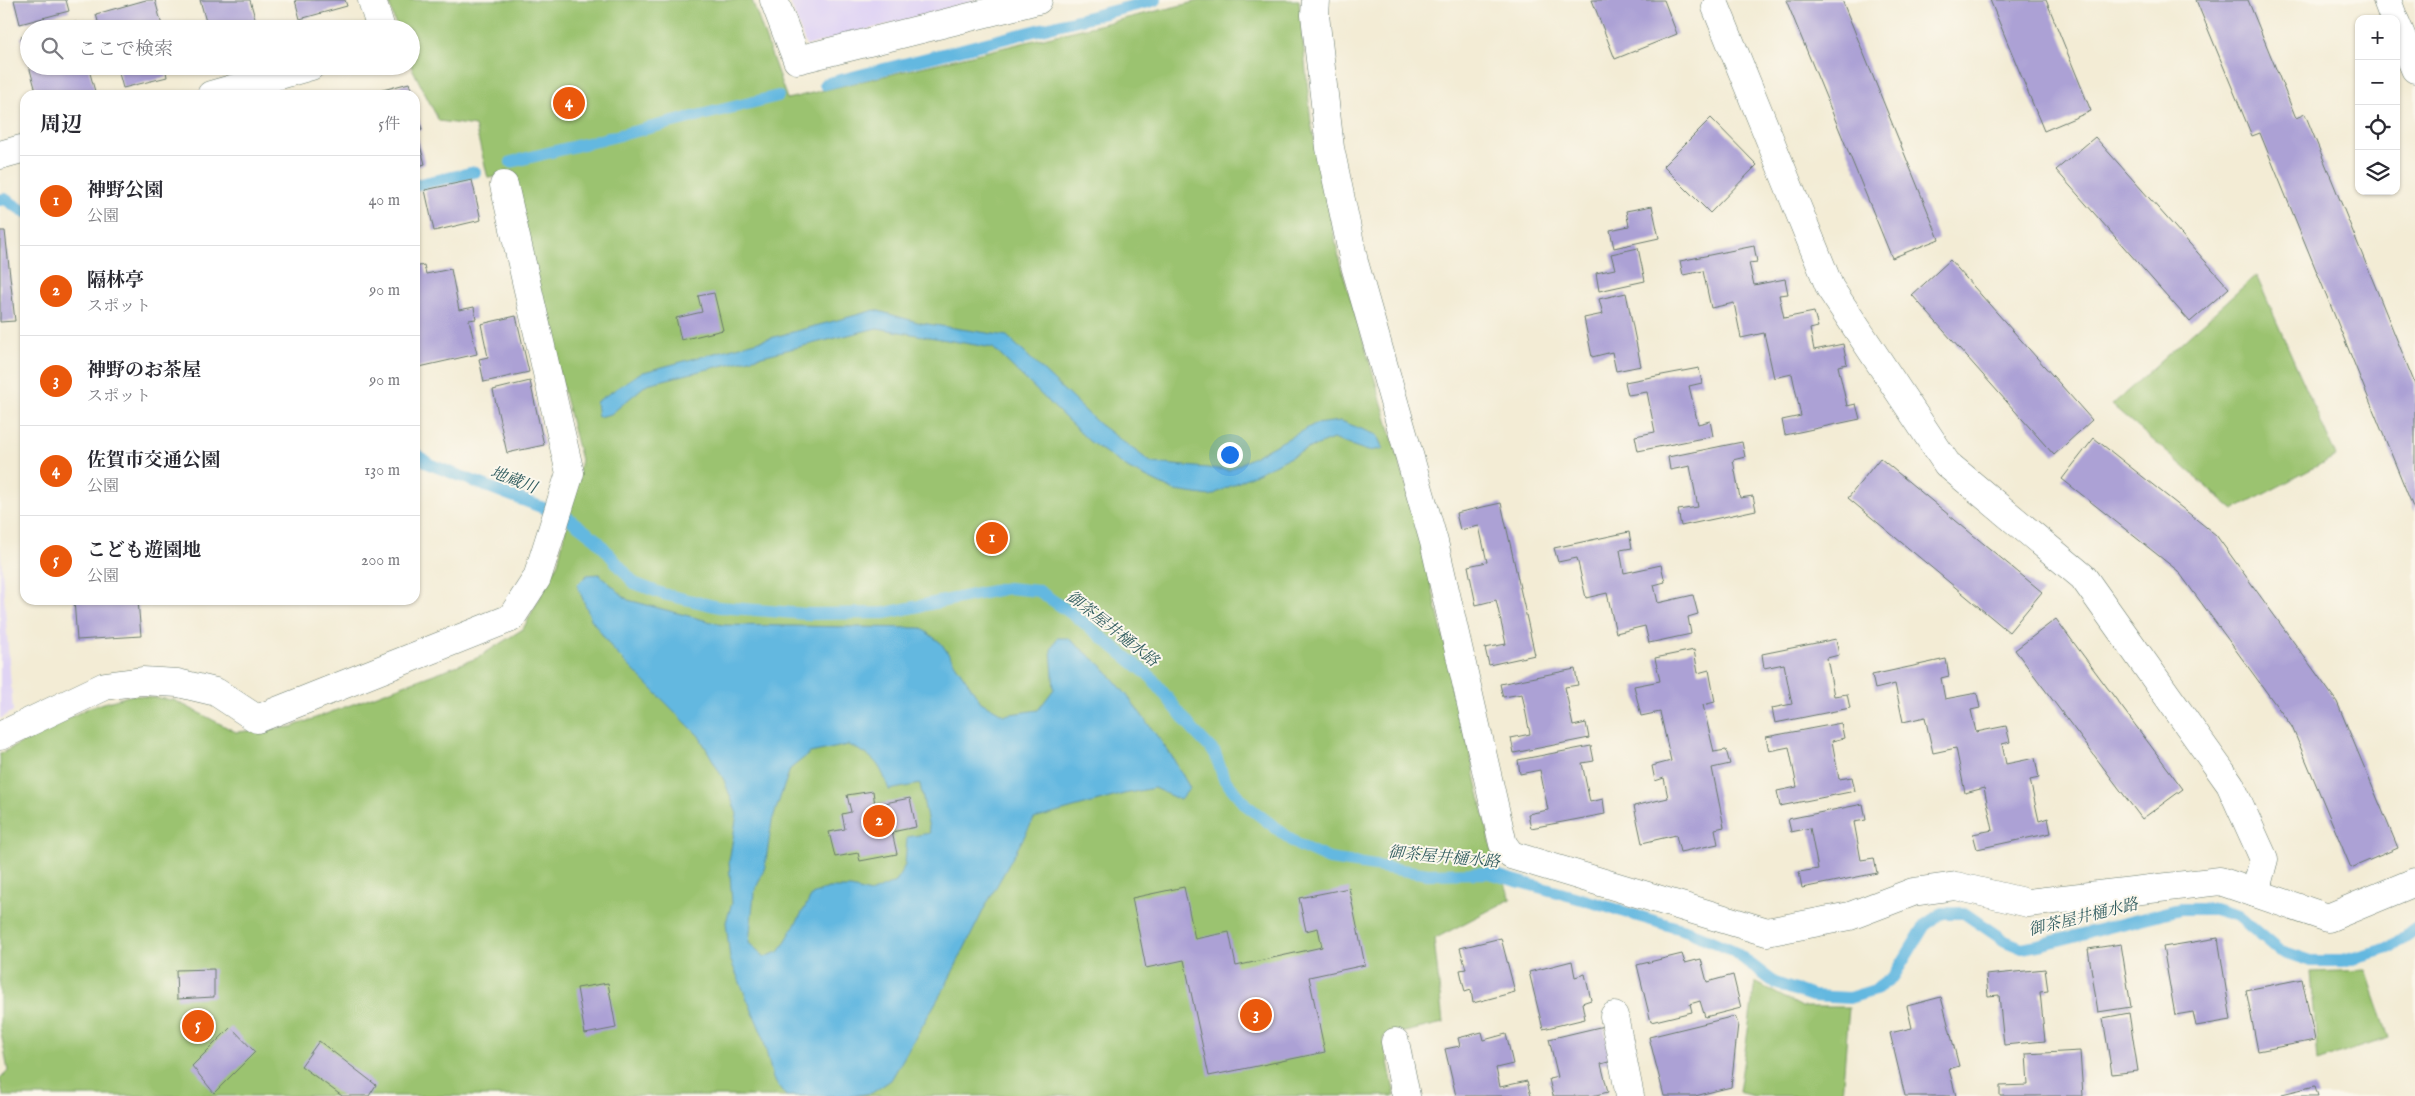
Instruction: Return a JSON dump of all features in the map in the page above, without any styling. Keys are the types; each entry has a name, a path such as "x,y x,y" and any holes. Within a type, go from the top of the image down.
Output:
{"street":[{"path":"372,0 378,20"},
{"path":"774,0 796,60 1038,0"},
{"path":"1316,0 1315,15 1330,148 1354,262 1434,542 1503,844 1511,855 1768,932 1850,916 1914,892 1956,886 2028,903 2220,881 2328,918 2415,882"},
{"path":"2387,0 2393,15"},
{"path":"1716,8 1830,288 1946,464 2083,577 2230,784 2264,859 2255,893"},
{"path":"2400,33 2415,69"},
{"path":"228,90 280,75"},
{"path":"0,155 20,149"},
{"path":"0,736 105,686 142,681 178,683 216,692 257,720 511,618 537,578 570,473 504,185"},
{"path":"1614,1016 1630,1096"},
{"path":"1395,1042 1406,1096"}],"shaded area":[{"path":"789,0 979,0 806,46"},
{"path":"0,544 13,711 0,719"}],"green space":[{"path":"388,0 752,0 787,99 1203,0 1299,0 1311,123 1340,263 1415,514 1494,858 1511,899 1434,939 1443,1023 1383,1037 1395,1096 3,1096 0,1079 8,1071 0,1027 0,754 90,707 132,695 174,700 236,732 291,727 477,658 523,629 558,563 581,460 509,175 488,178 475,126 439,121 416,75 420,75 420,20 394,20"},
{"path":"2256,275 2336,456 2234,510 2112,405"},
{"path":"2366,970 2389,1038 2318,1061 2311,972"},
{"path":"1755,982 1802,1007 1849,1007 1842,1096 1754,1096 1739,1092"}],"water":[{"path":"875,310 921,323 1007,336 1099,424 1152,463 1229,470 1315,424 1341,421 1377,435 1383,449 1368,451 1333,439 1307,449 1210,496 1175,491 1129,469 1089,441 993,348 877,328 647,384 611,414 598,417 596,402 640,373"},
{"path":"599,574 628,600 723,625 921,628 941,643 981,702 1004,715 1038,710 1054,689 1051,650 1057,638 1068,638 1102,666 1126,694 1171,755 1190,788 1180,800 1154,788 1124,794 1034,819 985,907 947,983 891,1080 872,1093 852,1096 786,1096 773,1079 762,1034 730,959 726,922 732,903 729,861 737,814 724,780 699,736 614,651 591,619 577,585 587,575","holes":["848,745 875,761 889,790 920,784 930,833 907,837 905,865 896,882 870,893 851,888 828,888 812,895 780,951 765,957 749,943 754,893 765,867 772,821 790,769 810,753"]}],"building":[{"path":"14,0 66,0 69,11 35,20 20,20 20,24"},
{"path":"146,0 155,0 161,20 98,20 96,14"},
{"path":"200,0 250,0 256,20 206,20"},
{"path":"295,0 345,0 347,6 300,19"},
{"path":"1592,0 1664,0 1677,34 1615,59"},
{"path":"1786,0 1842,0 1939,239 1892,258"},
{"path":"1990,0 2046,0 2091,111 2044,131"},
{"path":"2196,0 2248,0 2296,118 2305,114 2415,384 2415,512 2260,133 2252,136"},
{"path":"31,75 90,75 95,90 36,90"},
{"path":"119,75 167,75 167,77 123,88"},
{"path":"409,83 411,90 383,90"},
{"path":"1711,118 1757,165 1710,213 1663,166"},
{"path":"2095,137 2229,288 2190,322 2056,170"},
{"path":"420,146 425,164 420,166"},
{"path":"472,180 481,220 434,231 425,190"},
{"path":"1652,206 1659,238 1614,248 1610,230 1629,226 1626,211"},
{"path":"0,231 5,231 15,321 0,322"},
{"path":"1754,246 1757,262 1749,263 1754,285 1785,279 1788,294 1779,295 1784,318 1814,312 1818,327 1810,329 1814,350 1843,344 1847,364 1838,366 1847,406 1856,404 1860,419 1785,435 1782,420 1801,416 1792,374 1774,378 1764,333 1741,338 1734,303 1711,308 1703,271 1683,275 1680,261"},
{"path":"1638,248 1645,281 1599,291 1596,273 1615,269 1611,254"},
{"path":"1950,260 2092,420 2054,455 1912,295"},
{"path":"424,265 426,274 451,269 459,310 474,307 476,319 469,320 477,354 420,367 420,266"},
{"path":"714,293 723,330 681,340 676,318 702,312 698,296"},
{"path":"1626,293 1641,366 1616,371 1612,352 1592,357 1584,318 1603,314 1599,299"},
{"path":"516,316 529,372 484,382 479,359 488,357 481,324"},
{"path":"1699,368 1702,383 1689,386 1698,424 1710,421 1713,436 1638,451 1635,436 1655,432 1647,392 1628,395 1625,382"},
{"path":"530,381 544,445 507,453 493,390"},
{"path":"2094,438 2216,535 2337,702 2398,848 2351,868 2292,727 2178,571 2062,479"},
{"path":"1742,442 1745,457 1733,460 1740,498 1753,496 1756,510 1681,526 1678,510 1698,507 1690,466 1670,470 1668,457"},
{"path":"1880,458 2042,592 2009,632 1848,498"},
{"path":"1501,503 1535,655 1489,665 1485,648 1506,644 1496,600 1476,605 1468,566 1487,562 1479,526 1460,530 1456,513"},
{"path":"1629,532 1632,548 1620,550 1624,573 1661,565 1665,582 1654,585 1658,603 1693,595 1698,614 1688,617 1691,634 1649,643 1645,626 1616,633 1607,593 1586,598 1577,558 1558,562 1554,548"},
{"path":"74,605 138,605 141,636 77,640"},
{"path":"2056,619 2183,789 2142,819 2015,650"},
{"path":"1836,639 1839,655 1827,658 1834,696 1847,694 1850,708 1775,723 1772,708 1792,704 1784,664 1764,668 1762,654"},
{"path":"1694,650 1698,673 1709,670 1715,702 1703,705 1714,752 1726,750 1730,764 1712,768 1724,827 1715,829 1718,844 1680,852 1676,835 1642,843 1634,806 1668,798 1664,778 1655,781 1652,766 1671,761 1660,712 1641,716 1634,686 1660,681 1655,658"},
{"path":"1946,659 1949,676 1941,678 1945,699 1977,693 1980,708 1971,710 1976,732 2006,726 2010,742 2002,744 2006,764 2035,758 2039,778 2030,780 2039,821 2048,818 2051,833 1977,849 1973,834 1993,830 1984,788 1965,793 1956,748 1933,753 1925,717 1903,722 1895,684 1875,689 1872,675"},
{"path":"1575,669 1578,685 1565,687 1573,726 1586,723 1589,738 1514,753 1511,738 1530,734 1522,694 1503,697 1500,684"},
{"path":"1841,723 1844,738 1832,741 1839,779 1852,777 1855,791 1780,806 1777,791 1797,787 1789,747 1769,751 1766,737"},
{"path":"1591,746 1594,761 1582,763 1590,802 1603,799 1605,814 1531,828 1528,814 1548,810 1540,770 1520,774 1518,760"},
{"path":"873,791 875,805 910,798 916,827 892,832 897,854 860,861 858,853 835,857 829,832 845,829 842,814 851,812 847,795"},
{"path":"1863,804 1866,820 1854,822 1861,860 1874,858 1877,873 1802,888 1799,872 1818,869 1810,828 1791,832 1788,819"},
{"path":"1184,887 1195,939 1229,932 1236,966 1322,947 1318,928 1306,931 1299,898 1349,888 1365,965 1309,977 1325,1052 1209,1076 1184,960 1146,968 1132,898"},
{"path":"1501,938 1515,992 1473,1003 1471,990 1465,992 1460,970 1466,969 1460,948"},
{"path":"2218,938 2231,1020 2196,1026 2193,1012 2175,1015 2163,947"},
{"path":"2121,944 2131,1007 2098,1012 2088,949"},
{"path":"1682,954 1685,963 1701,959 1707,982 1733,975 1741,1008 1705,1017 1700,1001 1690,1004 1692,1012 1651,1022 1637,965"},
{"path":"1572,961 1575,977 1585,974 1591,1000 1582,1003 1585,1019 1543,1029 1529,972"},
{"path":"214,969 214,997 177,999 176,970"},
{"path":"2045,969 2048,991 2040,992 2045,1041 2004,1045 1999,995 1988,996 1986,975"},
{"path":"2302,979 2315,1040 2258,1051 2246,990"},
{"path":"608,983 616,1028 585,1034 577,988"},
{"path":"1941,997 1959,1066 1949,1069 1956,1096 1905,1096 1890,1033 1912,1028 1907,1006"},
{"path":"2129,1013 2138,1071 2112,1074 2103,1018"},
{"path":"1735,1016 1738,1024 1731,1087 1695,1096 1664,1096 1649,1037"},
{"path":"1604,1026 1612,1061 1601,1064 1608,1092 1592,1096 1553,1096 1549,1079 1558,1077 1549,1039"},
{"path":"231,1027 255,1052 214,1093 192,1066"},
{"path":"1482,1032 1484,1040 1506,1034 1513,1064 1496,1068 1500,1087 1527,1081 1531,1096 1456,1096 1445,1049 1460,1046 1458,1038"},
{"path":"319,1041 376,1085 369,1096 342,1096 301,1066"},
{"path":"2080,1051 2083,1096 2000,1096 2000,1086 2028,1085 2026,1054"},
{"path":"2315,1086 2318,1096 2282,1096 2282,1094"}],"waterway":[{"path":"825,84 1156,0"},
{"path":"511,162 778,96"},
{"path":"420,184 475,172"},
{"name":"地蔵川","path":"0,200 5,199 20,209"},
{"name":"御茶屋井樋水路","path":"420,457 429,464 567,517 597,540 634,583 663,594 719,607 807,614 885,613 1008,588 1039,591 1078,618 1151,677 1193,730 1215,753 1224,779 1246,805 1298,845 1329,859 1428,874 1488,873 1571,896 1688,931 1732,950 1775,983 1812,996 1849,998 1875,990 1894,976 1925,925 1942,913 1964,913 2005,941 2022,948 2180,909 2214,909 2238,916 2278,950 2311,961 2343,961 2389,948 2415,929"}],"place":[{"name":"佐賀市交通公園","path":"569,103"},
{"name":"神野公園","path":"992,538"},
{"name":"隔林亭","path":"879,821"},
{"name":"神野のお茶屋","path":"1256,1015"},
{"name":"こども遊園地","path":"198,1026"}]}
